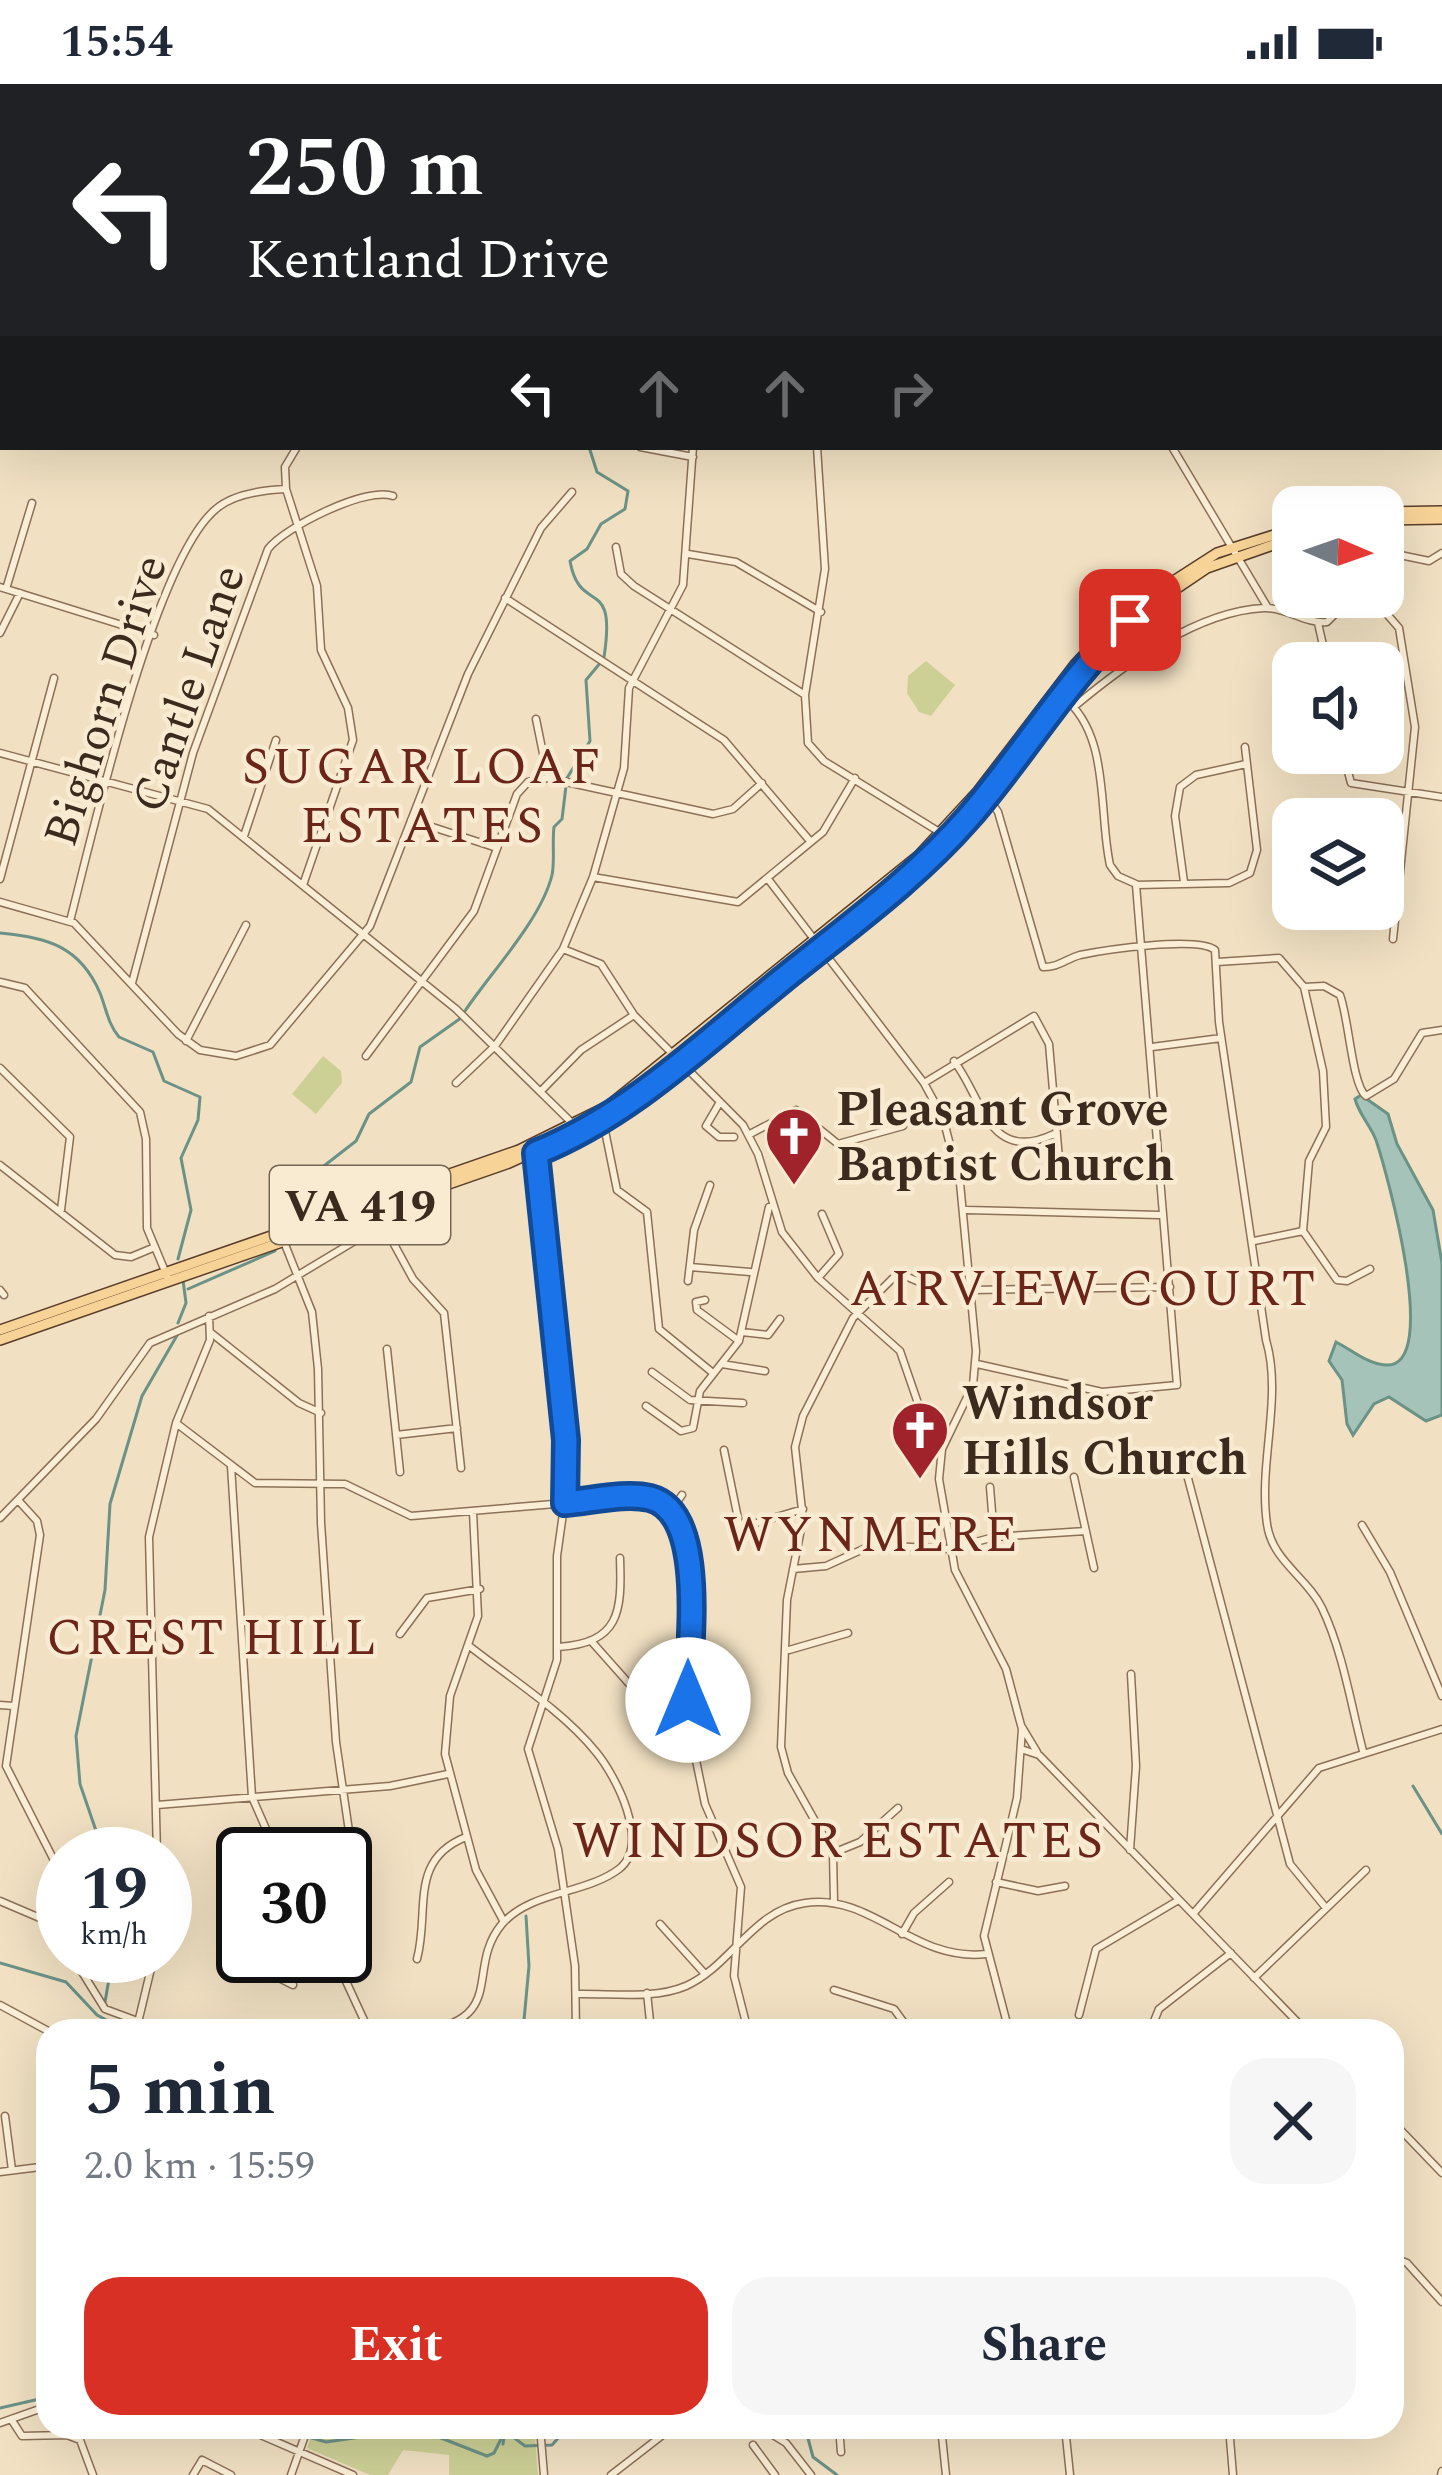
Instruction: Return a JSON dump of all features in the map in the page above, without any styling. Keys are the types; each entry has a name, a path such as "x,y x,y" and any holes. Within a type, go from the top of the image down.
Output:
{"main road":[{"path":"1404,516 1442,515"},
{"name":"VA 419","path":"945,836 1090,646 1135,604 1234,551 1272,540"},
{"name":"VA 419","path":"282,1236 603,1120 945,836 987,795 1062,696 1142,610 1234,551"},
{"name":"VA 419","path":"0,1330 536,1153 675,1060 697,1037 816,947"},
{"name":"VA 419","path":"0,1340 166,1275"}],"street":[{"path":"295,450 285,467 286,489 317,586 321,650 348,708 353,740 303,885"},
{"path":"656,450 693,457"},
{"path":"456,1083 495,1046 563,949 593,877 619,791 632,679 673,612 688,554 693,450"},
{"path":"817,450 825,569 805,695 806,732 814,753 945,836"},
{"path":"1174,450 1268,608"},
{"name":"Bighorn Drive","path":"70,921 106,780 186,551 213,511 256,493 286,489"},
{"path":"0,902 70,921 186,1042 218,1056 248,1054 283,1035 364,934 468,674 541,528 572,492"},
{"name":"Cantle Lane","path":"131,984 180,799 268,549 297,527 365,495 393,496"},
{"path":"32,503 3,588 154,635"},
{"path":"616,548 623,578 805,695"},
{"path":"688,554 736,562 821,612"},
{"path":"1404,557 1429,561 1442,554"},
{"path":"0,633 21,592"},
{"path":"505,598 724,740 810,842"},
{"path":"1075,706 1180,636 1268,608 1318,623 1333,618"},
{"path":"1390,618 1399,628 1415,727 1393,939"},
{"path":"1318,623 1322,642"},
{"path":"0,879 54,678"},
{"path":"1047,699 1062,696 1075,706 1095,752 1110,865 1118,876 1136,885 1235,882 1253,868 1256,840 1245,747"},
{"path":"536,719 548,778"},
{"path":"244,836 276,740"},
{"path":"0,753 208,809 424,983 495,1046 576,1130"},
{"path":"1184,882 1174,810 1180,787 1196,775 1246,764"},
{"path":"1349,774 1351,783 1442,797"},
{"path":"366,1056 474,911 522,788 548,778 724,813 762,783"},
{"path":"593,877 730,902 745,899 839,811 855,778"},
{"path":"987,795 998,812 1041,965 1049,969 1083,955 1143,949 1206,944 1215,950 1221,1038 1266,1340 1275,1367 1268,1410 1267,1525 1279,1555 1323,1611 1363,1751"},
{"path":"411,820 497,848"},
{"path":"768,879 924,1083 947,1132 965,1210 976,1364 967,1400 942,1449 938,1474"},
{"path":"976,1364 1102,1392 1159,1390 1177,1384 1159,1215 1164,1205 1136,885"},
{"path":"186,1042 246,925"},
{"path":"563,949 602,964 634,1016 750,1134 782,1232 818,1278 900,1351 930,1438 961,1587 1006,1669 1022,1726 1039,1755 1291,2019"},
{"path":"1217,962 1279,958 1304,987 1319,1051 1327,1120 1309,1161 1303,1231 1336,1280 1348,1281 1370,1269"},
{"path":"0,982 25,988 140,1112 146,1139 146,1220 166,1275"},
{"path":"1304,987 1324,986 1340,995 1353,1042 1357,1086 1366,1096 1394,1079 1422,1034 1442,1030"},
{"path":"541,1091 581,1050 634,1016"},
{"path":"924,1083 1030,1016 1048,1037 1059,1159"},
{"path":"1152,1047 1221,1038"},
{"path":"954,1061 996,1133 1012,1139 1054,1133"},
{"path":"0,1068 70,1137 61,1210"},
{"path":"720,1102 706,1126 719,1137 734,1137"},
{"path":"750,1134 796,1110 838,1144 903,1126"},
{"path":"603,1120 617,1190 647,1212 659,1329 713,1373"},
{"path":"536,1153 566,1440 565,1503 557,1556 558,1647 529,1759 555,1836 576,2019"},
{"path":"0,1165 120,1257 155,1247"},
{"path":"688,1281 696,1221 710,1185"},
{"path":"646,1406 688,1432 697,1401 741,1336 750,1272 770,1204"},
{"path":"965,1210 1159,1215"},
{"path":"818,1278 839,1254 822,1214"},
{"path":"0,1518 109,1404 147,1345 297,1277 383,1224 413,1280 445,1313 461,1468"},
{"path":"1254,1241 1303,1231"},
{"path":"282,1236 314,1320 340,1789 350,1827"},
{"path":"690,1267 750,1272"},
{"path":"834,1903 833,1853 783,1758 793,1569 803,1508 797,1436 858,1313 895,1274 928,1286"},
{"path":"972,1290 1170,1287"},
{"path":"705,1300 696,1302 697,1310 741,1336 767,1335 780,1319"},
{"path":"157,1827 147,1558 176,1423 210,1332 208,1316"},
{"path":"210,1332 299,1403 321,1413"},
{"path":"387,1349 400,1472"},
{"path":"722,1364 766,1370"},
{"path":"652,1372 697,1401 743,1403"},
{"path":"176,1423 260,1485 320,1482 361,1489 411,1516 645,1497 672,1509 688,1541 693,1749 705,1804 742,1897 734,1946 736,1994 744,2019"},
{"path":"396,1435 457,1428"},
{"path":"930,1438 942,1449"},
{"path":"724,1450 740,1528 803,1508"},
{"path":"1181,1452 1293,1871 1326,1908"},
{"path":"231,1466 252,1797 265,1827"},
{"path":"1074,1477 1094,1568"},
{"path":"990,1487 994,1537"},
{"path":"672,1509 682,1495"},
{"path":"18,1500 37,1521 40,1535 3,1767 36,1828"},
{"path":"473,1512 480,1589 447,1712 448,1774 484,1892 504,1922"},
{"path":"1362,1525 1390,1572 1442,1696"},
{"path":"793,1569 826,1566 872,1545 950,1549 994,1537 1086,1532"},
{"path":"558,1647 592,1642 618,1613 620,1558"},
{"path":"400,1634 427,1598 480,1589"},
{"path":"789,1650 848,1634"},
{"path":"592,1642 632,1687"},
{"path":"461,2019 480,1998 492,1942 504,1922 620,1868 632,1836 598,1754 468,1645"},
{"path":"1130,1850 1136,1766 1131,1674"},
{"path":"0,1705 14,1706"},
{"path":"1005,2019 986,1954 985,1929 1017,1798 1022,1726"},
{"path":"1193,1914 1319,1768 1442,1729"},
{"path":"1022,1748 1039,1755"},
{"path":"157,1805 448,1774"},
{"path":"833,1853 860,1842 898,1808"},
{"path":"416,1959 425,1873 442,1849 466,1837"},
{"path":"1254,1978 1366,1870"},
{"path":"902,1934 914,1913 949,1882"},
{"path":"996,1882 1038,1892 1065,1886"},
{"path":"1079,2015 1096,1949 1178,1899"},
{"path":"0,1901 36,1916"},
{"path":"576,1994 679,1988 705,1974 780,1910 805,1903 857,1909 945,1955 986,1954"},
{"path":"659,1924 705,1974"},
{"path":"1155,2019 1159,2009 1231,1953"},
{"path":"89,1983 105,2009 122,2019"},
{"path":"139,2019 148,1983"},
{"path":"289,1983 293,1985"},
{"path":"347,1983 363,2019"},
{"path":"834,1990 894,2009 901,2019"},
{"path":"647,1993 650,2019"},
{"path":"0,2005 36,2024"},
{"path":"4,2116 12,2170"},
{"path":"1404,2134 1442,2174"},
{"path":"0,2172 36,2167"},
{"path":"1404,2262 1442,2302"},
{"path":"0,2423 36,2410"},
{"path":"11,2419 22,2436 36,2436"},
{"path":"77,2439 93,2475"},
{"path":"268,2439 353,2475"},
{"path":"291,2475 303,2439"},
{"path":"541,2439 544,2475"},
{"path":"611,2475 658,2439"},
{"path":"778,2439 811,2475"},
{"path":"840,2439 841,2452"},
{"path":"942,2439 946,2475"},
{"path":"1066,2439 1070,2475"},
{"path":"1230,2439 1233,2475"},
{"path":"753,2445 775,2475"},
{"path":"193,2475 202,2460 232,2475"}],"green space":[{"path":"926,661 955,685 931,716 919,712 907,693 908,676"},
{"path":"323,1056 341,1071 342,1083 316,1114 292,1094"},
{"path":"310,2439 535,2439 538,2475 449,2475 449,2455 403,2450 388,2475 370,2475 307,2448"}],"water":[{"path":"1361,1095 1388,1114 1397,1144 1433,1210 1442,1263 1442,1415 1426,1421 1389,1397 1374,1404 1353,1435 1347,1424 1342,1380 1329,1361 1336,1342 1379,1364 1402,1357 1409,1335 1410,1303 1390,1188 1376,1140 1355,1099"}],"waterway":[{"path":"590,450 597,472 628,491 625,509 601,524 587,549 570,561 581,588 602,604 606,614 604,657"},
{"path":"567,778 590,741 586,680 601,662"},
{"path":"465,1011 526,928 546,892 553,870 554,827 562,819 566,786"},
{"path":"0,933 47,941 72,954 92,977 119,1037 153,1052 164,1081 200,1097 198,1120 181,1158 191,1210 178,1259"},
{"path":"288,1217 302,1213 299,1194 311,1176 356,1141 369,1114 411,1082 420,1047 461,1018"},
{"path":"188,1289 275,1251"},
{"path":"178,1323 186,1303 183,1280"},
{"path":"95,1827 80,1784 76,1736 105,1590 110,1504 142,1396 179,1332"},
{"path":"1413,1786 1442,1834"},
{"path":"524,2019 529,1966 526,1916"},
{"path":"0,1963 66,1982 104,2019"},
{"path":"105,2002 108,1983"},
{"path":"0,2408 36,2400"},
{"path":"316,2439 347,2439"},
{"path":"444,2439 487,2456 501,2439"},
{"path":"503,2444 504,2439"},
{"path":"516,2439 525,2446 552,2445 557,2439"},
{"path":"808,2439 813,2457 837,2475"}],"place":[{"name":"Pleasant Grove Baptist Church","path":"794,1187"},
{"name":"Windsor Hills Church","path":"920,1481"}],"district":[{"name":"SUGAR LOAF ESTATES","path":"423,794"},
{"name":"AIRVIEW COURT","path":"1084,1287"},
{"name":"WYNMERE","path":"872,1533"},
{"name":"CREST HILL","path":"213,1636"},
{"name":"WINDSOR ESTATES","path":"839,1839"}],"route":[{"path":"688,1700 689,1551 677,1514 645,1497 565,1503 566,1440 536,1153 586,1130 647,1090 926,861 987,795 1084,667 1130,620"}]}
